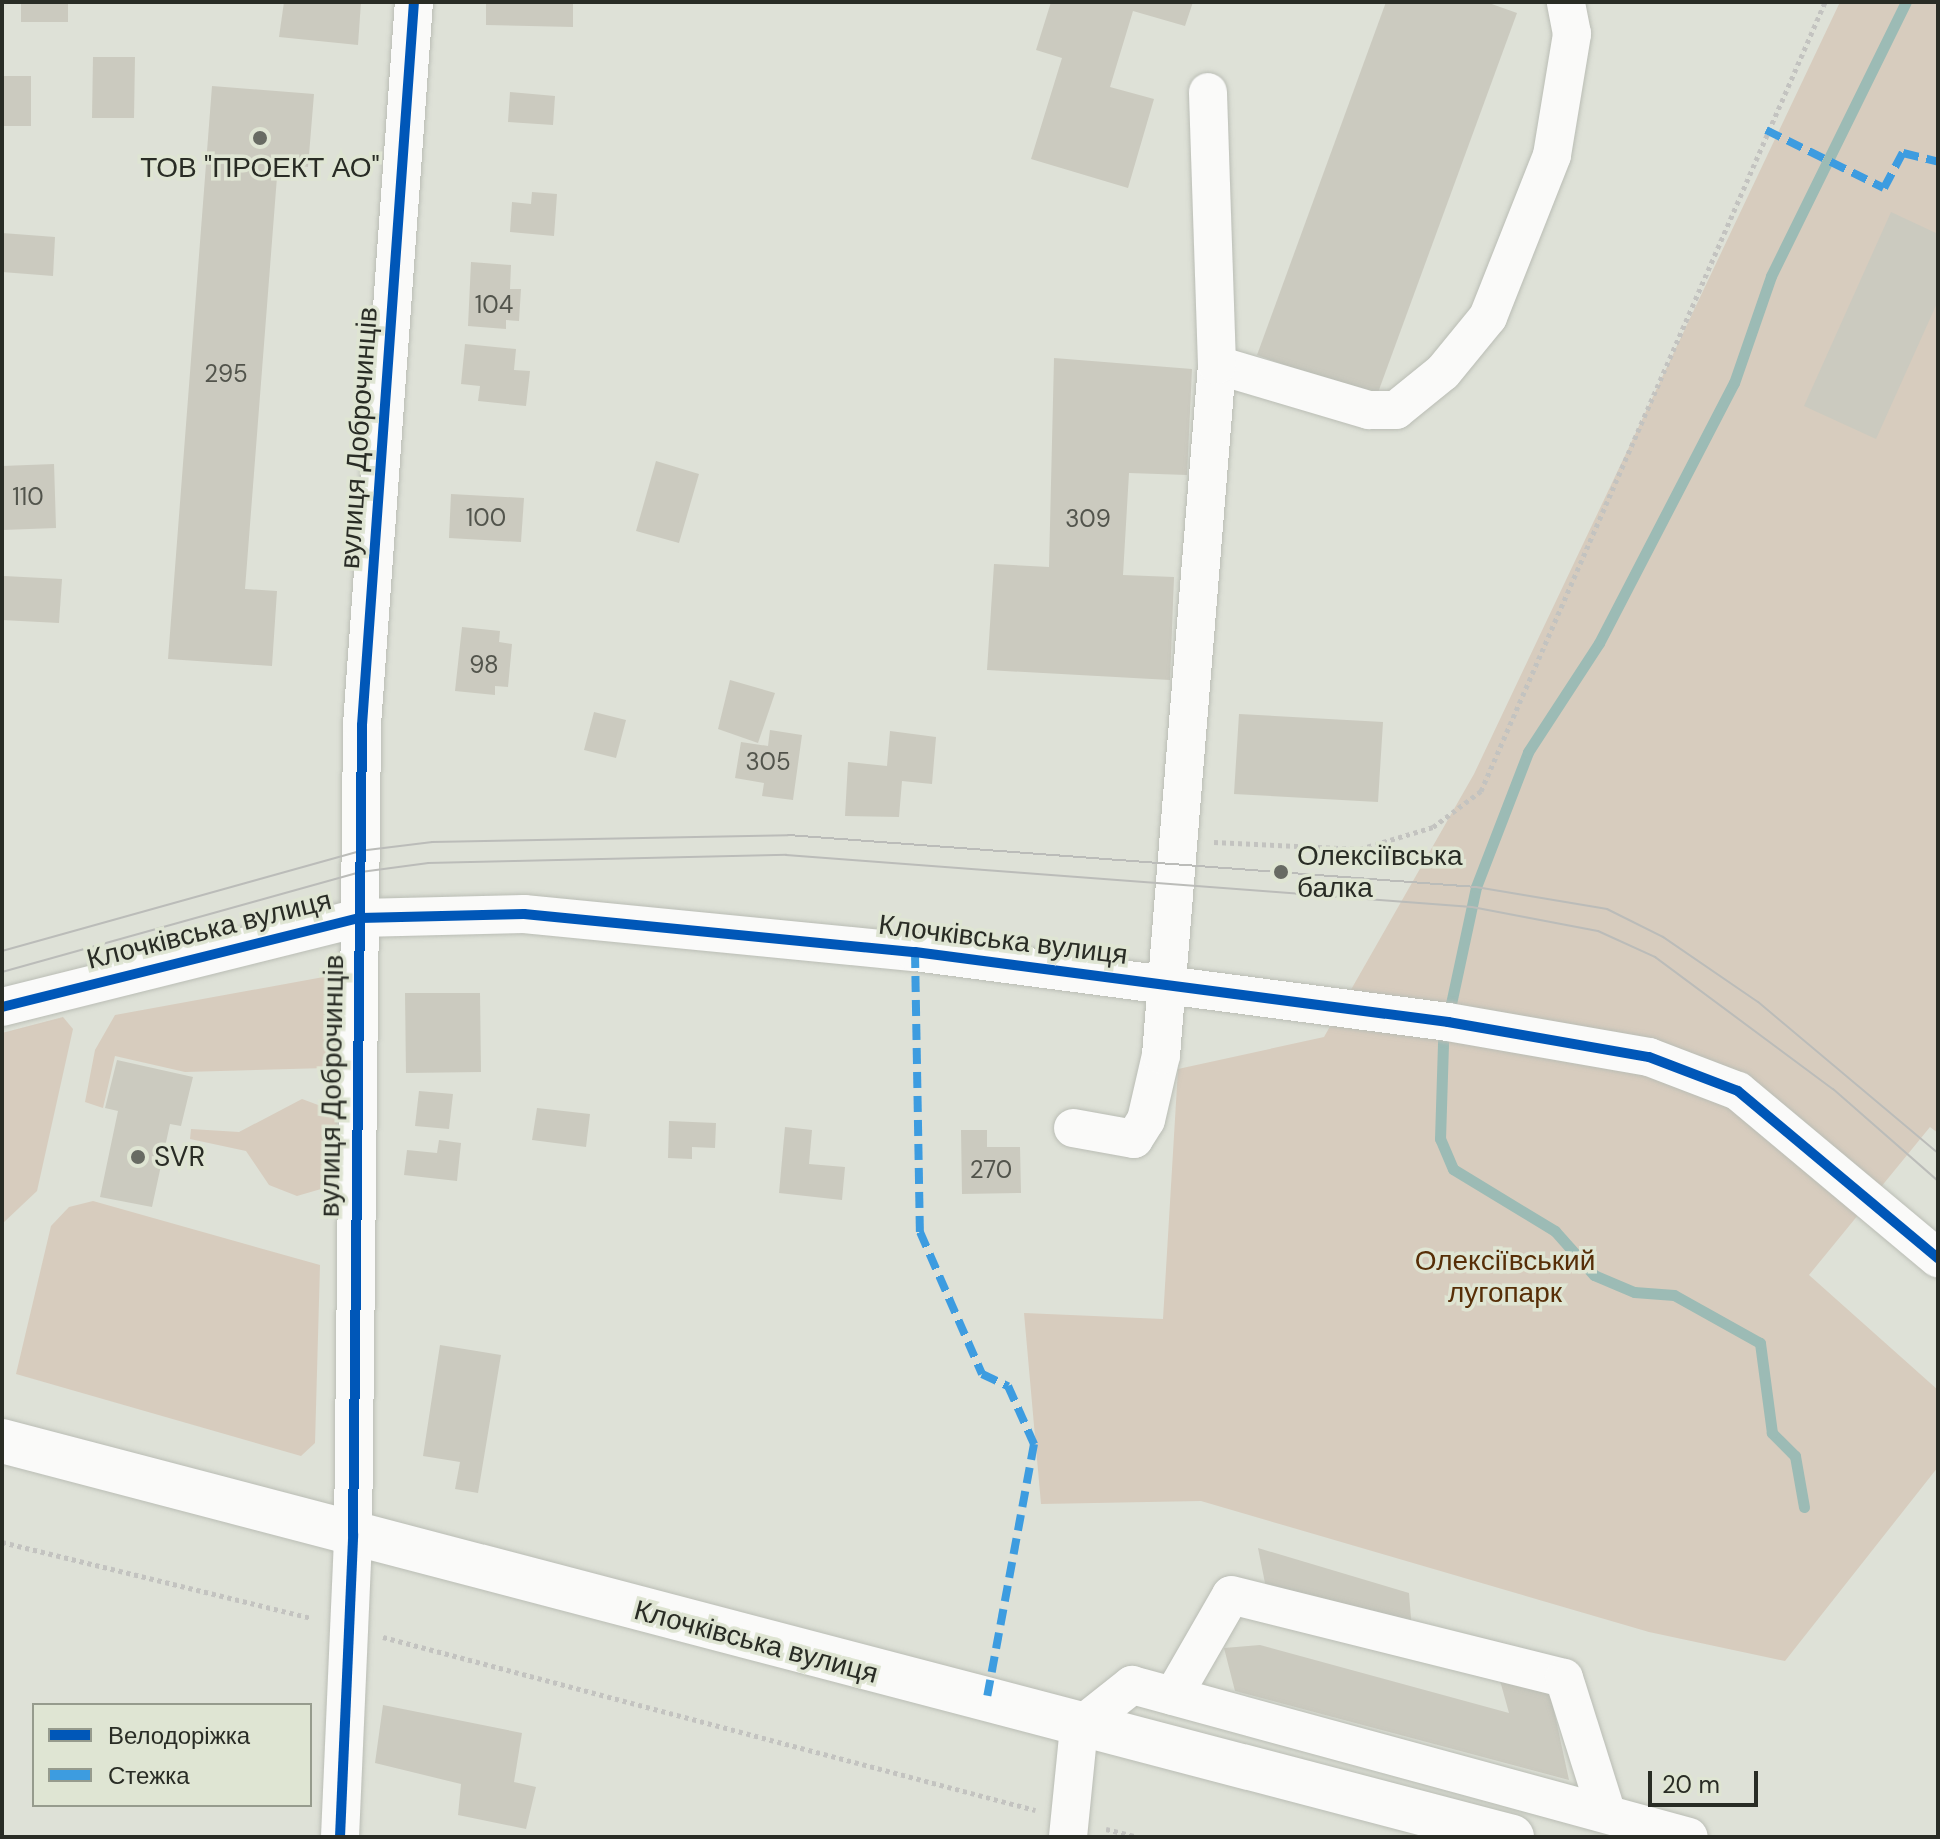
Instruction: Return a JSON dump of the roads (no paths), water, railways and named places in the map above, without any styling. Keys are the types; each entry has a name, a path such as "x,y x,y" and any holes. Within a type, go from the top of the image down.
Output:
{"main road":[{"name":"Клочківська вулиця","path":"2,1441 1079,1727 1512,1837"}],"street":[{"name":"вулиця Доброчинців","path":"340,1837 353,1535 362,725 414,2"},
{"path":"1217,365 1369,410 1396,410 1443,372 1488,317 1552,155 1572,34 1566,2"},
{"path":"1073,1128 1134,1139 1149,1107 1169,985 1217,365 1208,92"},
{"name":"Клочківська вулиця","path":"2,1007 360,918 524,914 1169,985 1448,1022 1649,1057 1702,1074 1738,1091 1938,1258"},
{"path":"1173,1696 1231,1595 1564,1678 1605,1808"},
{"path":"1069,1828 1079,1727 1132,1685 1605,1808 1689,1837"}],"waterway":[{"path":"1804,1507 1795,1456 1772,1433 1760,1343 1674,1295 1634,1292 1594,1275 1555,1231 1453,1169 1440,1139 1443,1041 1476,887 1528,752 1599,643 1734,383 1771,276 1906,2"}],"tram line":[{"path":"2,951 359,851 432,842 788,835 1476,887 1607,909 1663,937 1758,1002 1938,1153"},
{"path":"2,972 361,872 428,863 786,855 1472,907 1598,931 1655,957 1833,1089 1938,1181"}],"place":[{"name":"ТОВ \"ПРОЕКТ АО\"","path":"260,138"},
{"name":"Олексіївська балка","path":"1281,872"},
{"name":"SVR","path":"138,1157"}],"park label":[{"name":"Олексіївський лугопарк","path":"1505,1277"}]}
